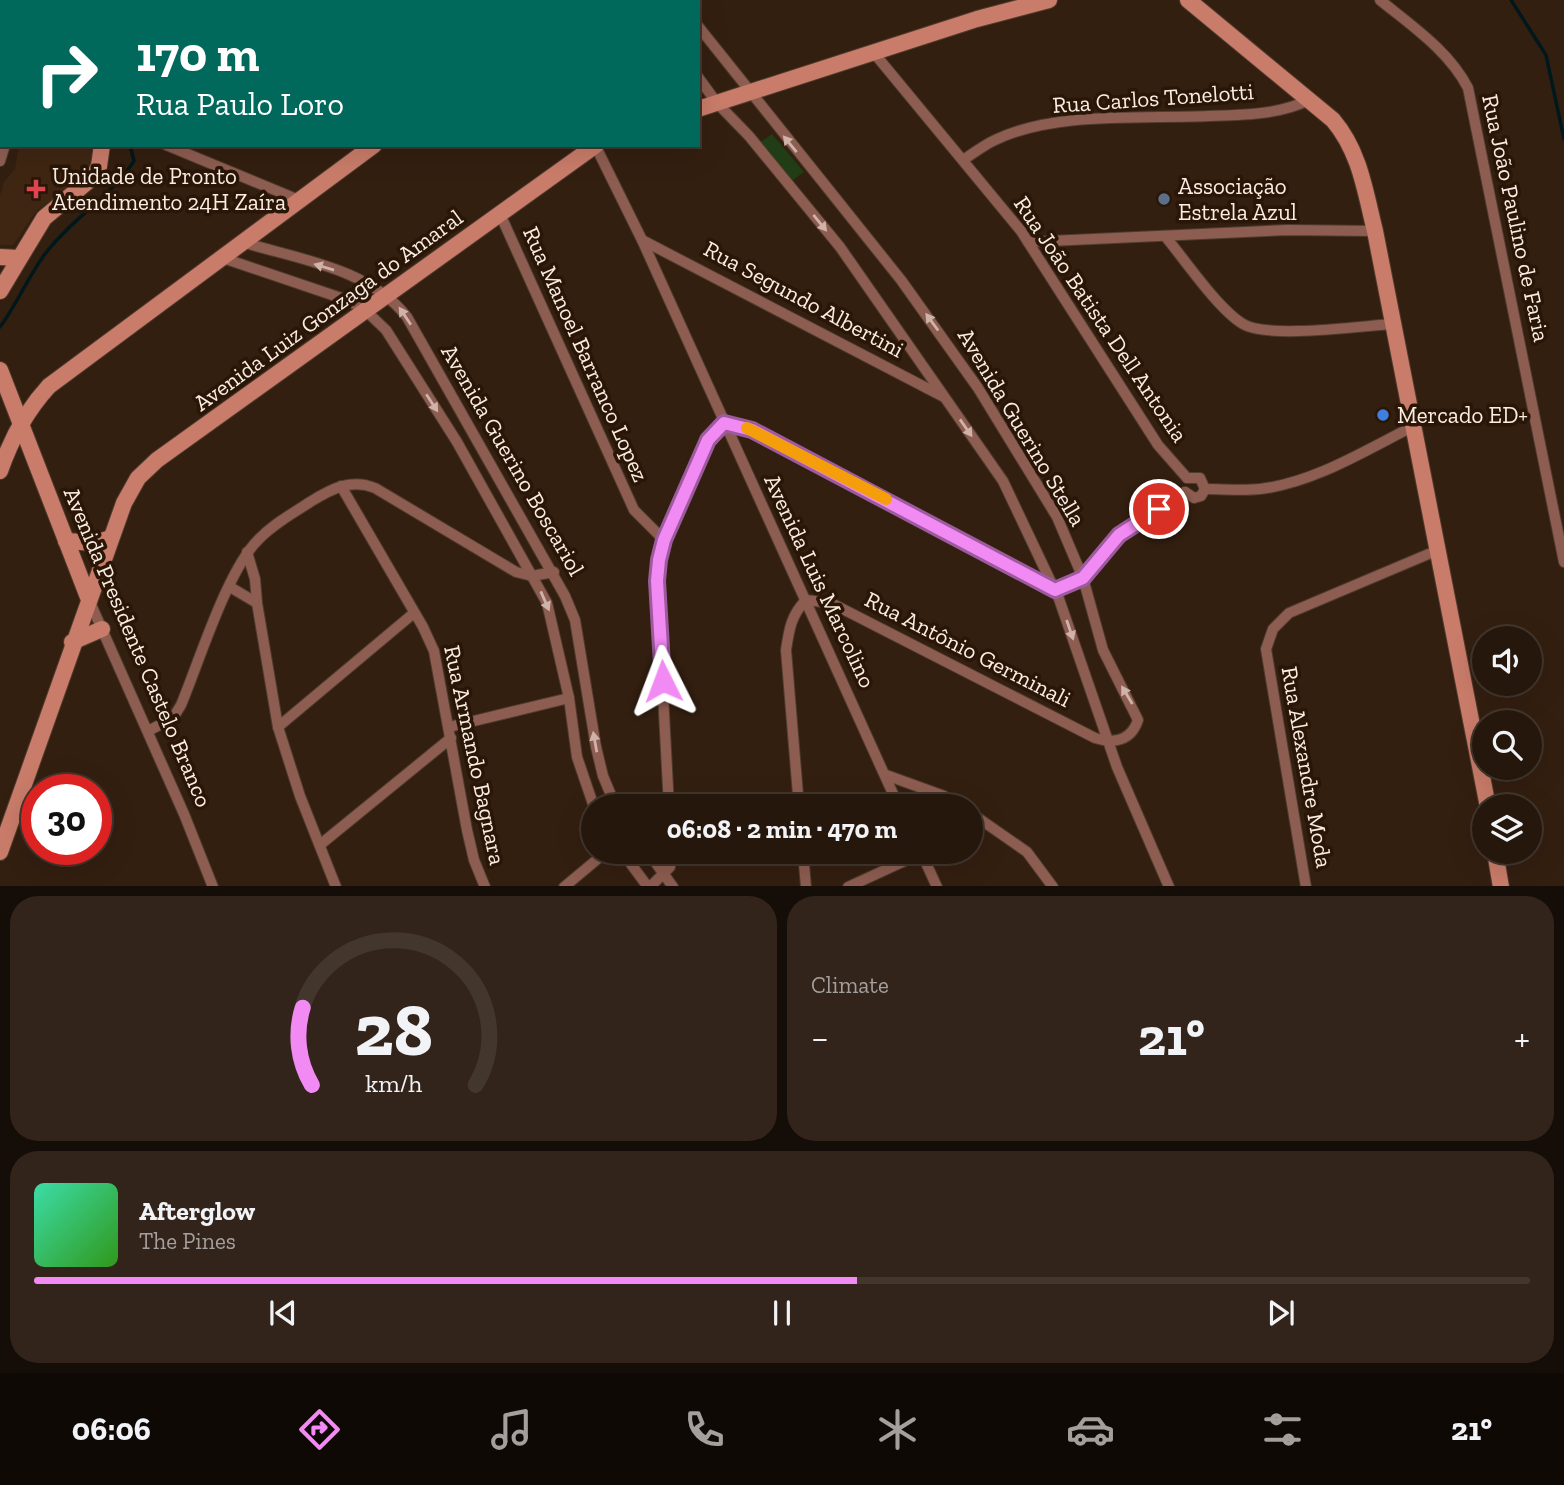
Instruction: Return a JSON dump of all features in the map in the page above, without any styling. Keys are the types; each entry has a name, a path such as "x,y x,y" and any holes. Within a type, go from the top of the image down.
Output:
{"street":[{"path":"700,108 1013,8 1049,0"},
{"path":"1188,0 1309,100 1346,136 1359,163 1375,231 1485,794"},
{"name":"Rua João Paulino de Faria","path":"1380,0 1433,44 1460,72 1468,88 1564,562"},
{"name":"Avenida Guerino Stella","path":"700,29 901,280 940,333 1057,517 1083,578 1103,650 1139,720 1126,737 1109,743 1055,590 1003,481 840,247 700,80"},
{"name":"Rua João Batista Dell Antonia","path":"874,53 1028,242 1158,445 1187,478"},
{"name":"Rua Carlos Tonelotti","path":"963,160 995,140 1020,131 1073,121 1247,115 1286,109 1309,100"},
{"path":"0,291 44,218 93,177 99,166 102,147"},
{"path":"171,147 299,201"},
{"path":"0,471 20,426 49,386 371,147"},
{"name":"Avenida Luiz Gonzaga do Amaral","path":"0,852 110,536 138,478 157,460 364,309 592,147"},
{"name":"Avenida Luis Marcolino","path":"596,147 642,240 894,794"},
{"name":"Rua Manoel Barranco Lopez","path":"500,214 634,510 664,540"},
{"path":"1028,242 1288,230 1375,231"},
{"path":"1165,236 1230,313 1254,329 1275,331 1393,324"},
{"name":"Rua Segundo Albertini","path":"642,240 944,397"},
{"name":"Avenida Guerino Boscariol","path":"242,242 358,278 386,294 407,317 554,572 575,620 600,766 611,794"},
{"path":"0,257 18,258"},
{"name":"Avenida Guerino Boscariol","path":"220,257 331,294 364,309 386,330 450,431 547,603 569,698 577,757 590,794"},
{"name":"Avenida Presidente Castelo Branco","path":"0,370 88,597 213,886"},
{"path":"669,794 657,581 664,540 708,440 724,423 752,430 1055,590 1083,578 1119,535 1185,492"},
{"path":"1205,489 1260,489 1285,484 1347,460 1412,427"},
{"path":"1187,478 1200,478 1205,489 1201,496 1194,498 1185,492 1183,485 1187,478"},
{"path":"148,731 173,718 181,705 247,552 270,528 341,486 363,483 375,488 501,566 532,576 554,572"},
{"name":"Rua Armando Bagnara","path":"341,486 414,613 433,652 474,860 485,886"},
{"path":"66,541 95,543 110,536"},
{"name":"Avenida Luiz Gonzaga do Amaral","path":"78,571 110,536"},
{"name":"Rua Alexandre Moda","path":"1306,886 1272,696 1266,649 1269,638 1289,613 1438,550"},
{"path":"247,552 255,579 278,727 300,796 336,886"},
{"path":"230,587 257,603"},
{"path":"798,794 786,650 789,625 796,610 806,600"},
{"name":"Rua Antônio Germinali","path":"806,600 831,603 1109,743"},
{"path":"278,727 414,613"},
{"path":"72,642 102,629"},
{"path":"321,844 450,733 569,698"},
{"path":"1109,743 1169,886"},
{"path":"886,775 938,794"},
{"path":"983,821 1027,852 1052,886"},
{"path":"565,886 592,864"},
{"path":"631,864 648,886"},
{"path":"658,864 672,886"},
{"path":"650,886 666,874 670,864"},
{"path":"804,864 806,886"},
{"path":"850,886 897,864"},
{"path":"926,864 937,886"},
{"path":"1497,864 1501,886"}],"shaded area":[{"name":"Unidade de Pronto Atendimento 24H Zaíra","path":"19,147 95,147 94,158 86,177 37,210 13,245 0,245 0,196 4,182 15,169"}],"green space":[{"path":"772,134 804,172 790,182 759,143"}],"waterway":[{"path":"289,0 301,0"},
{"path":"1511,0 1546,55 1564,139"},
{"path":"0,327 45,254 113,186 134,161 130,147"}],"slow traffic":[{"path":"747,428 886,499"}],"place":[{"name":"Unidade de Pronto Atendimento 24H Zaíra","path":"36,189"},
{"name":"Associação Estrela Azul","path":"1164,199"},
{"name":"Mercado ED+","path":"1383,415"}],"route":[{"path":"663,681 657,581 659,560 664,540 708,440 714,430 724,423 752,430 950,532 1055,590 1083,578 1119,535 1159,509"}]}
